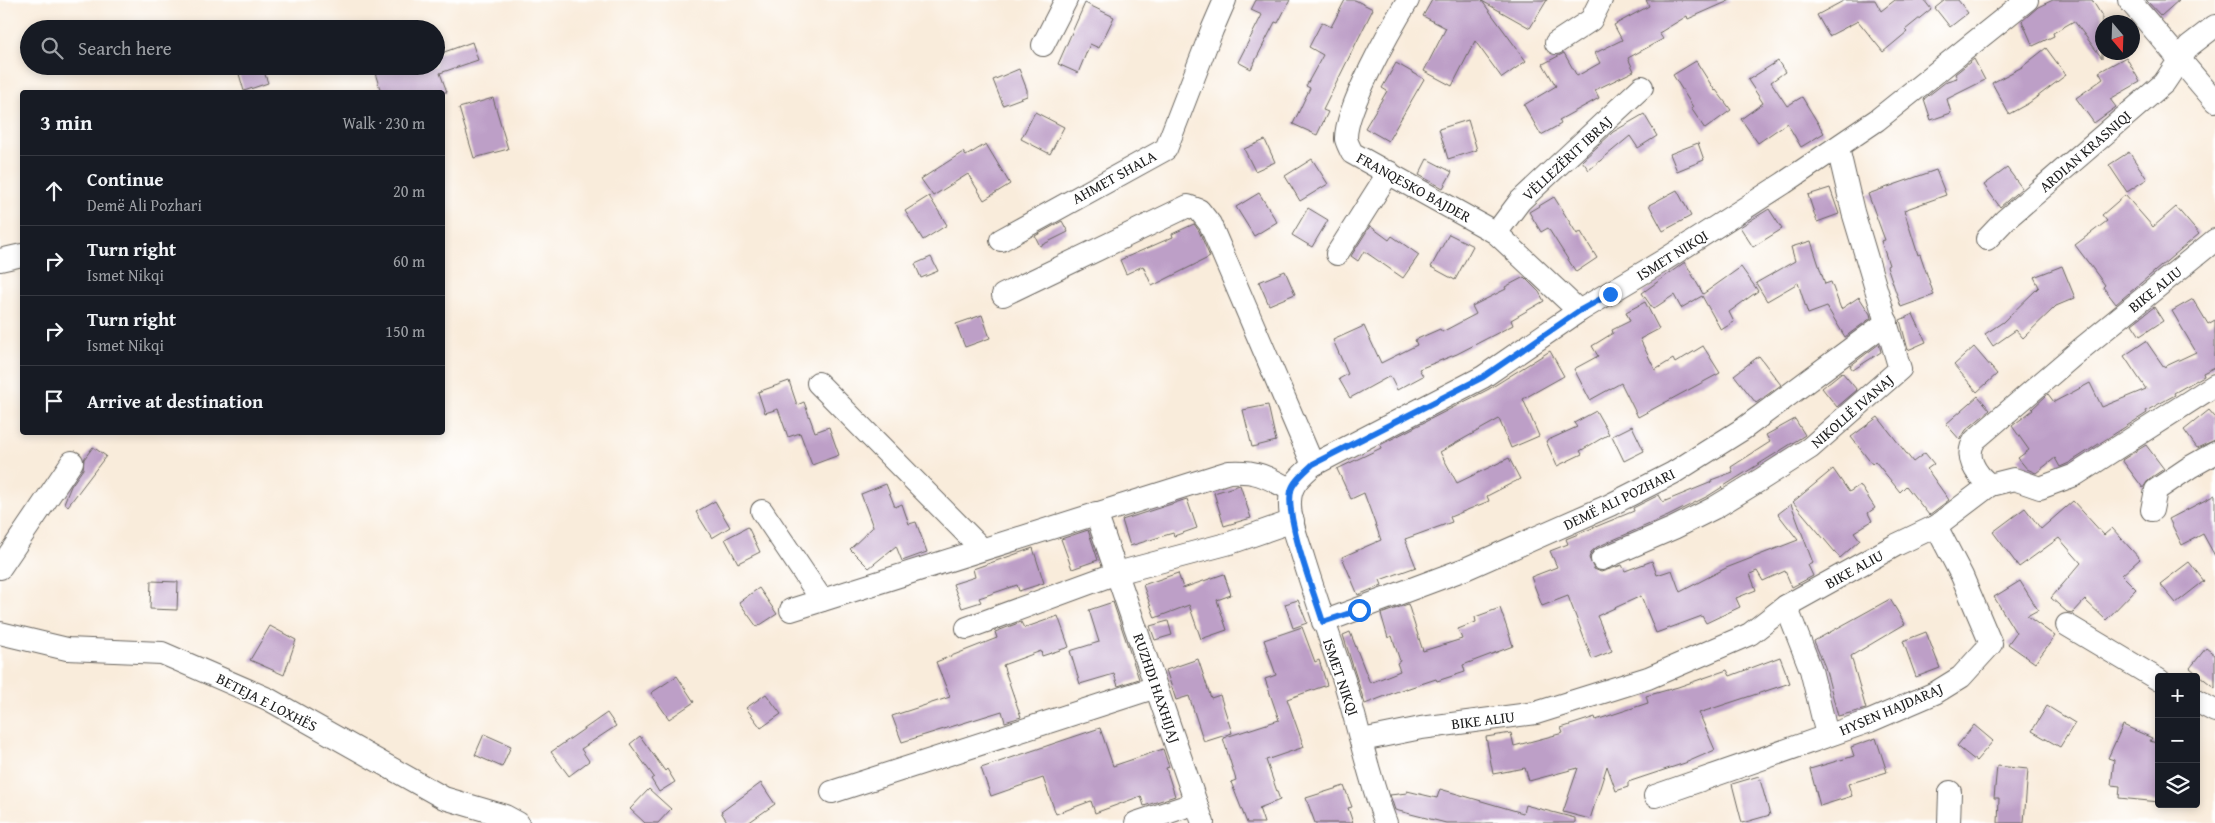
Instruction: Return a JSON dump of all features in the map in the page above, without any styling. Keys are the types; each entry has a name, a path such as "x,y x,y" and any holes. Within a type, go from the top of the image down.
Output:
{"street":[{"path":"1042,45 1066,0"},
{"name":"AHMET SHALA","path":"1000,240 1166,149 1225,0"},
{"name":"FRANQESKO BAJDER","path":"1408,0 1351,112 1346,140 1352,153 1496,233 1579,311"},
{"path":"1556,43 1591,20 1601,0"},
{"name":"ISMET NIKQI","path":"1386,823 1374,793 1362,740 1323,622 1293,521 1290,504 1291,490 1294,483 1313,464 1483,377 1579,311 1668,258 1838,148 1877,120 2027,0"},
{"path":"2129,0 2215,100"},
{"name":"ARDIAN KRASNIQI","path":"1987,239 2005,220 2164,83 2189,46 2215,26"},
{"name":"VËLLEZËRIT IBRAJ","path":"1496,233 1520,201 1642,87"},
{"name":"NIKOLLË IVANAJ","path":"1602,559 1674,528 1714,508 1810,448 1900,369 1853,212 1838,148"},
{"path":"1337,254 1388,172"},
{"path":"1003,295 1188,206 1199,210 1210,224 1313,464"},
{"name":"BIKE ALIU","path":"1362,740 1421,728 1536,713 1648,678 1750,634 1786,606 1887,550 1936,526 1990,485 1971,462 1970,448 1975,440 2081,349 2215,240"},
{"path":"0,260 20,255"},
{"name":"DEMË ALI POZHARI","path":"1323,622 1465,569 1610,505 1672,473 1743,429 1886,322"},
{"path":"818,384 982,549"},
{"path":"1990,485 2014,479 2040,488 2075,475 2215,385"},
{"path":"2152,510 2156,490 2215,453"},
{"path":"0,568 72,462"},
{"path":"791,610 1229,472 1247,470 1262,474 1291,490"},
{"path":"762,511 822,600"},
{"name":"RUZHDI HAXHIJAJ","path":"1096,513 1200,813 1136,823"},
{"path":"967,628 1117,573 1230,543 1293,521"},
{"name":"HYSEN HAJDARAJ","path":"1655,796 1870,720 1936,693 1961,677 1991,644 1962,576 1936,526"},
{"path":"1786,606 1811,670 1827,735"},
{"path":"2067,625 2155,678"},
{"name":"BETEJA E LOXHËS","path":"0,632 67,649 162,652 268,699 444,798 505,816 518,823"},
{"path":"832,792 1156,687"},
{"path":"2200,703 2215,711"},
{"path":"1949,823 1950,792"}],"building":[{"path":"1256,0 1290,0 1278,23 1275,22 1251,69 1238,62 1262,15 1251,10"},
{"path":"1345,0 1355,0 1373,9 1323,110 1328,112 1317,135 1293,124 1310,88 1306,86 1323,55 1309,47 1322,22 1331,27"},
{"path":"1432,0 1547,0 1530,28 1482,1 1526,61 1502,78 1475,41 1452,86 1424,71 1446,28 1423,16"},
{"path":"1646,0 1731,0 1688,19 1687,16 1659,33 1663,39 1628,58 1634,71 1595,90 1599,98 1559,120 1561,124 1541,135 1524,105 1556,86 1543,64 1564,53 1577,76 1600,63 1595,53 1622,40 1614,25 1649,6"},
{"path":"1845,0 1875,0 1881,11 1895,0 1924,0 1931,9 1905,30 1907,32 1883,52 1858,21 1829,36 1817,15"},
{"path":"1945,0 1958,0 1968,13 1950,27 1935,8"},
{"path":"2053,0 2092,0 2101,15 2095,15 2095,49 2074,21 2053,33 2054,36 2033,46 2022,21 2038,7"},
{"path":"2146,0 2179,0 2161,16"},
{"path":"1085,3 1114,17 1099,48 1090,44 1078,73 1058,64"},
{"path":"472,42 478,60 445,71 445,52"},
{"path":"2046,48 2066,75 2029,103 2009,114 1992,83 2022,67"},
{"path":"1974,59 1985,80 1947,99 1951,113 1931,120 1924,99 1947,81 1957,78 1955,74"},
{"path":"2121,60 2128,60 2140,82 2110,99 2116,107 2094,123 2076,98 2103,79 2099,72"},
{"path":"1696,61 1715,91 1731,110 1705,129 1673,75"},
{"path":"1778,61 1785,72 1771,82 1787,106 1802,97 1824,133 1801,147 1787,123 1758,143 1741,119 1763,103 1748,80"},
{"path":"1396,63 1424,79 1388,141 1365,128 1387,91 1382,88"},
{"path":"1019,69 1027,90 1027,96 1003,105 993,80"},
{"path":"239,75 265,75 268,83 244,90"},
{"path":"376,75 441,75 447,92 445,90 380,90"},
{"path":"493,98 508,149 474,158 459,108"},
{"path":"1035,112 1064,127 1050,154 1021,139"},
{"path":"1644,114 1657,136 1638,148 1630,136 1589,170 1582,161 1613,132"},
{"path":"1468,120 1477,150 1448,159 1439,129"},
{"path":"1265,140 1275,162 1255,171 1244,149"},
{"path":"1698,143 1704,160 1677,171 1670,154"},
{"path":"986,144 1010,184 984,200 968,174 933,196 921,179 963,152 966,156"},
{"path":"2129,152 2147,179 2127,192 2109,165"},
{"path":"1312,159 1328,184 1300,201 1285,176"},
{"path":"1427,159 1452,172 1443,188 1419,175"},
{"path":"2007,168 2022,188 2000,207 1984,185"},
{"path":"1936,170 1946,195 1904,210 1918,255 1920,254 1934,295 1901,307 1887,266 1889,265 1881,241 1885,240 1868,194"},
{"path":"1830,188 1839,214 1817,222 1808,195"},
{"path":"1677,190 1691,216 1663,231 1649,205"},
{"path":"1259,193 1277,222 1254,236 1236,207"},
{"path":"2125,195 2153,227 2176,207 2199,234 2116,304 2103,287 2105,285 2075,245 2107,221 2102,215"},
{"path":"929,196 947,225 923,240 905,211"},
{"path":"1554,197 1577,234 1581,232 1597,258 1576,272 1548,228 1541,232 1529,212"},
{"path":"1308,208 1328,220 1312,247 1292,235"},
{"path":"1769,209 1782,229 1753,247 1740,227"},
{"path":"1062,221 1068,232 1040,246 1035,236"},
{"path":"1194,224 1210,257 1152,286 1143,266 1126,274 1120,260 1173,237 1172,234"},
{"path":"1370,226 1389,240 1392,236 1419,255 1403,278 1364,251 1358,261 1351,256"},
{"path":"1449,234 1473,246 1455,280 1431,267"},
{"path":"1811,241 1825,284 1831,282 1841,309 1859,297 1870,314 1871,318 1845,337 1827,307 1808,314 1798,283 1767,301 1756,283 1795,261 1791,247"},
{"path":"931,257 938,271 921,278 915,264"},
{"path":"1685,262 1703,294 1741,267 1758,291 1729,312 1734,322 1721,330 1702,296 1681,308 1674,295 1653,309 1642,293"},
{"path":"2062,266 2075,298 2056,306 2023,338 2016,330 1993,346 1985,334 2003,322 2039,287 2034,277"},
{"path":"1285,271 1295,294 1269,305 1259,282"},
{"path":"1524,277 1539,292 1544,301 1511,320 1513,325 1457,354 1419,369 1423,376 1397,390 1390,376 1350,398 1339,379 1348,374 1333,340 1364,326 1381,363 1417,345 1415,340 1440,329 1442,332 1476,314 1472,306 1506,289 1505,287"},
{"path":"2193,299 2208,324 2215,320 2215,367 2203,373 2204,376 2146,411 2147,413 2069,463 2060,467 2055,458 2036,473 2027,469 2018,458 2029,450 2012,426 2033,410 2048,394 2054,402 2090,383 2102,407 2146,389 2124,356 2146,341 2164,367 2196,352 2172,311"},
{"path":"1645,302 1659,329 1640,339 1655,370 1673,359 1675,363 1703,346 1720,373 1638,417 1621,383 1590,400 1574,369 1598,356 1592,346 1613,333 1612,330 1630,321 1626,312"},
{"path":"2154,307 2163,321 2140,336 2132,324"},
{"path":"1913,314 1926,342 1908,350 1900,320"},
{"path":"982,315 990,338 965,347 956,324"},
{"path":"1879,344 1881,352 1853,370 1850,366"},
{"path":"1974,347 1997,374 1977,392 1954,365"},
{"path":"1550,351 1564,376 1523,399 1539,436 1511,448 1499,419 1440,452 1457,483 1509,458 1520,479 1487,496 1489,501 1450,517 1452,522 1405,539 1416,567 1380,580 1382,585 1358,595 1342,557 1381,540 1364,493 1351,499 1337,469 1381,448 1380,445 1489,389"},
{"path":"1759,356 1781,385 1756,403 1734,375"},
{"path":"1842,372 1857,390 1837,407 1822,388"},
{"path":"789,381 797,405 804,402 815,432 829,427 839,455 812,465 800,433 788,437 778,409 765,413 758,392"},
{"path":"1978,396 1990,410 1966,430 1960,440 1946,424"},
{"path":"1268,405 1276,441 1252,447 1243,410"},
{"path":"2209,410 2215,417 2215,440 2197,448 2184,430"},
{"path":"1596,411 1609,434 1580,451 1582,454 1557,466 1546,441 1577,427 1574,423"},
{"path":"1878,417 1913,462 1925,453 1934,464 1927,469 1949,500 1929,515 1906,486 1900,492 1875,461 1872,464 1851,437"},
{"path":"1795,419 1805,435 1708,496 1597,547 1591,552 1589,558 1594,569 1601,572 1622,565 1625,571 1652,561 1657,575 1672,570 1680,592 1726,568 1798,540 1778,514 1791,504 1813,563 1808,565 1813,576 1792,587 1785,571 1763,581 1757,571 1750,574 1756,590 1736,598 1740,607 1706,623 1702,616 1656,633 1641,596 1597,616 1612,651 1592,659 1568,596 1542,606 1531,577 1557,567 1550,551 1568,544 1566,539 1634,511 1633,508 1659,495 1663,502 1733,472 1731,467 1770,442 1766,435"},
{"path":"1632,426 1644,451 1624,461 1612,436"},
{"path":"2146,445 2164,469 2149,479 2143,488 2122,460"},
{"path":"93,447 106,456 68,506 64,503 71,486 83,469 84,459"},
{"path":"1833,469 1849,492 1860,485 1875,508 1868,513 1872,521 1854,532 1860,540 1840,558 1793,502"},
{"path":"886,484 895,507 902,504 909,524 916,522 927,552 902,561 896,546 869,568 850,549 873,527 861,494"},
{"path":"1240,485 1251,518 1224,526 1214,493"},
{"path":"2215,495 2215,556 2203,534 2182,545 2169,519"},
{"path":"1187,499 1197,528 1174,536 1173,533 1130,546 1122,520"},
{"path":"715,501 730,527 712,538 696,512"},
{"path":"2073,501 2104,535 2112,528 2140,559 2122,575 2136,589 2106,620 2085,600 2073,613 2067,612 2051,598 2081,563 2059,538 2019,567 1993,532 2025,508 2041,529"},
{"path":"748,527 760,552 738,563 725,539"},
{"path":"1088,530 1098,560 1072,569 1061,539"},
{"path":"1033,548 1044,583 1019,591 1017,585 979,598 981,602 962,608 953,584 975,577 973,569"},
{"path":"2189,562 2204,581 2176,603 2160,584"},
{"path":"1178,573 1183,588 1224,574 1231,595 1217,600 1227,630 1201,639 1189,605 1155,618 1143,585"},
{"path":"151,581 178,582 177,610 150,609"},
{"path":"2020,581 2038,610 2027,616 2055,636 2035,663 2008,644 2016,633 1994,597"},
{"path":"759,588 777,614 757,627 739,602"},
{"path":"1890,599 1905,624 1851,656 1866,709 1838,716 1825,667 1814,641"},
{"path":"1298,600 1307,623 1293,628 1285,604"},
{"path":"1113,602 1139,679 1118,686 1114,674 1080,684 1070,651 1099,642 1089,610"},
{"path":"1408,604 1423,651 1462,639 1458,629 1476,622 1475,617 1500,608 1513,646 1463,665 1465,672 1406,688 1365,704 1343,635 1350,632 1370,683 1400,671 1397,663 1400,661 1392,636 1388,638 1381,614"},
{"path":"1058,616 1069,647 1042,656 1041,651 1003,665 1021,717 1005,722 1002,711 902,742 892,716 950,697 936,662 997,638 995,632 1021,622 1024,628"},
{"path":"1168,621 1172,635 1155,640 1150,626"},
{"path":"270,626 296,640 284,675 250,660"},
{"path":"1302,627 1315,662 1319,660 1327,685 1287,699 1304,747 1266,760 1280,800 1259,808 1264,823 1247,823 1231,782 1236,780 1223,738 1279,720 1265,679 1276,675 1264,640"},
{"path":"1926,632 1940,668 1916,677 1903,641"},
{"path":"2206,648 2215,655 2215,688 2200,676 2200,673 2196,673 2190,668"},
{"path":"1780,657 1790,683 1699,713 1715,750 1685,763 1628,782 1628,787 1616,791 1607,766 1590,819 1563,812 1578,768 1529,781 1525,768 1493,774 1486,737 1511,733 1514,746 1563,733 1561,728 1595,717 1596,720 1648,703 1646,696 1727,670 1730,676"},
{"path":"1198,659 1211,698 1220,695 1232,733 1204,742 1189,696 1176,700 1166,670"},
{"path":"677,676 694,702 669,719 651,693"},
{"path":"766,694 781,714 761,728 746,708"},
{"path":"2047,706 2075,723 2060,747 2032,731"},
{"path":"607,713 616,726 581,749 589,761 569,776 551,752"},
{"path":"1974,725 1993,741 1976,761 1957,746"},
{"path":"2123,725 2152,738 2150,741 2155,743 2155,802 2119,798 2120,786 2111,785 2114,760 2108,758"},
{"path":"1100,728 1113,766 1163,749 1169,767 1166,768 1175,796 1144,806 1141,796 1095,813 1091,801 1056,814 1043,778 991,796 981,768"},
{"path":"484,734 511,746 502,767 475,755"},
{"path":"640,736 665,771 667,769 675,782 659,792 651,779 654,777 630,744"},
{"path":"1876,738 1887,772 1848,784 1852,796 1820,806 1810,769 1854,756 1851,747"},
{"path":"1997,766 2028,769 2024,823 1998,823 1999,798 1994,798"},
{"path":"1759,776 1770,815 1742,823 1732,784"},
{"path":"761,783 775,804 748,823 728,823 721,812"},
{"path":"1344,786 1352,807 1348,808 1353,823 1315,823 1306,798"},
{"path":"649,789 671,809 658,823 645,823 630,809"},
{"path":"1440,789 1523,813 1525,805 1575,818 1575,823 1446,823 1395,810 1390,795 1407,793 1407,791 1437,798"}],"route":[{"path":"1359,610 1323,622 1294,527 1290,504 1291,490 1294,483 1313,464 1483,377 1579,311 1610,294"}]}
